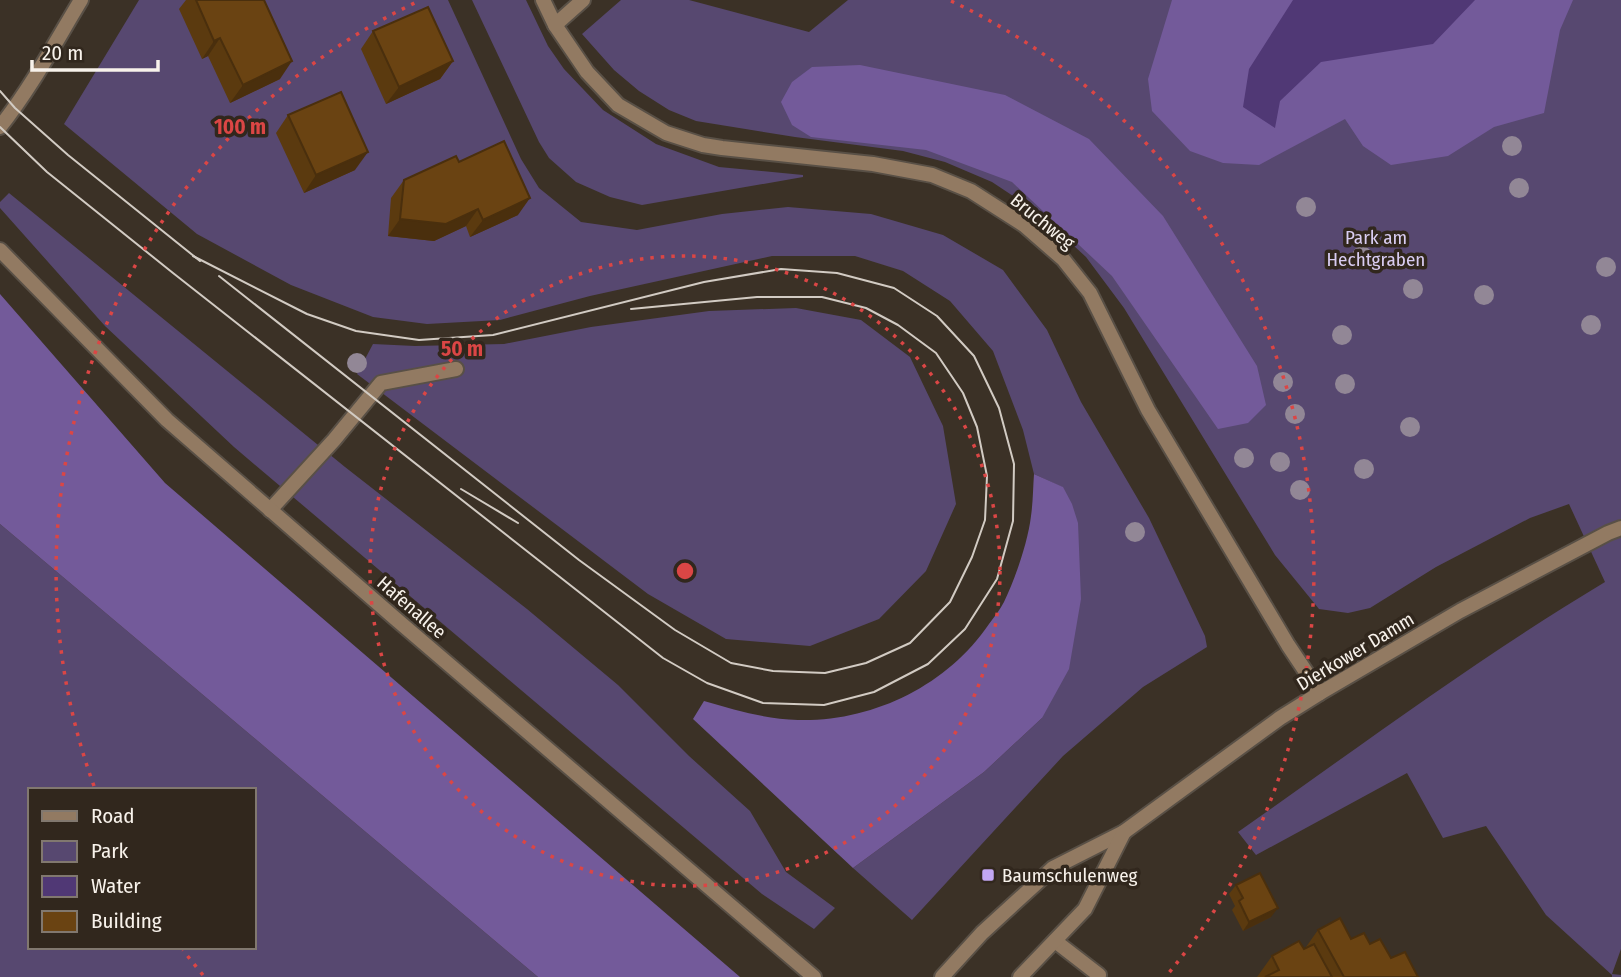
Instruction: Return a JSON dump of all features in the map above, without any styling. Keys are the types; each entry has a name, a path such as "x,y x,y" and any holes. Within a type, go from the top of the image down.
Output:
{"street":[{"path":"0,127 21,99 81,0"},
{"name":"Bruchweg","path":"543,0 555,25 587,72 618,105 666,133 703,145 873,164 932,175 971,191 1024,225 1063,259 1090,293 1148,410 1288,645 1320,693"},
{"path":"555,25 583,0"},
{"name":"Hafenallee","path":"0,250 167,421 814,977"},
{"path":"270,510 382,383 456,369"},
{"name":"Dierkower Damm","path":"942,977 982,933 1053,868 1124,832 1270,725 1320,693 1460,611 1621,528"},
{"name":"Dierkower Damm","path":"1020,977 1085,909 1124,832"},
{"path":"1055,941 1099,975"}],"green space":[{"path":"139,0 448,0 521,159 539,188 581,222 637,230 722,214 788,207 871,214 943,235 1003,270 1047,330 1081,402 1149,518 1205,636 1207,647 1143,687 1063,756 912,920 853,868 984,772 1042,718 1062,487 1034,474 1023,430 993,351 950,301 903,271 855,256 772,256 590,296 500,320 427,324 373,317 291,285 197,234 64,124"},
{"path":"472,0 526,0 548,46 564,69 603,110 656,144 719,167 803,177 642,205 610,197 576,182 549,158 539,142"},
{"name":"Park am Hechtgraben","path":"621,0 689,0 809,32 848,0 1621,0 1621,949 1612,974 1621,977 1612,977 1546,915 1486,826 1443,838 1407,773 1256,855 1238,832 1465,672 1605,582 1569,504 1530,518 1436,567 1370,608 1348,613 1319,609 1275,555 1124,308 1086,257 1036,211 992,182 945,162 903,151 696,121 669,110 639,91 614,70 582,34"},
{"path":"9,193 618,685 689,756 750,811 786,872 835,908 814,929 762,894 234,447 105,326 0,208 0,202"},
{"path":"796,308 861,320 910,357 943,426 956,504 926,571 879,619 810,646 726,639 648,594 357,374 373,344 504,344 591,327 709,311"},
{"path":"0,524 538,977 0,977"}],"shaded area":[{"path":"1172,0 1573,0 1560,30 1544,113 1494,127 1448,156 1391,165 1363,146 1345,119 1259,165 1223,163 1190,151 1152,111 1148,79"},
{"path":"860,65 1005,95 1089,139 1163,216 1257,366 1266,405 1248,423 1218,429 1112,276 1012,182 926,150 811,137 792,125 781,102 792,82 812,67"},
{"path":"0,294 165,483 740,977 538,977 0,524"},
{"path":"1034,474 1063,487 1078,523 1081,599 1069,669 1042,718 984,772 853,868 693,719 704,701 774,718 826,719 853,715 906,696 930,682 972,646 1004,602 1017,572 1027,537"}],"water":[{"path":"1293,0 1475,0 1433,44 1321,62 1280,101 1275,128 1243,107 1249,69"}],"building":[{"path":"196,0 264,0 292,61 243,85 220,38 214,41"},
{"path":"428,7 453,61 399,87 373,31"},
{"path":"341,92 368,152 316,175 288,115"},
{"path":"504,141 530,198 483,220 478,209 446,224 400,219 404,180 456,156 459,162"},
{"path":"1260,873 1278,908 1249,922 1239,901 1243,898 1236,885"},
{"path":"1340,918 1351,939 1364,933 1370,944 1380,939 1391,958 1405,952 1418,977 1344,977 1318,930"},
{"path":"1299,941 1304,949 1314,944 1332,977 1265,977 1279,970 1272,956"}],"tram line":[{"path":"0,91 68,155 200,261"},
{"path":"0,127 47,172 173,273 663,658 707,683 763,703 824,705 874,692 928,664 965,629 997,579 1013,521 1014,464 999,408 974,356 937,316 894,288 837,273 781,269 704,282 493,335 419,340 356,331 307,314 193,256"},
{"path":"219,276 579,560 675,630 731,663 773,671 825,673 866,663 910,643 950,602 972,557 985,520 987,476 977,427 963,393 936,353 898,325 866,308 822,297 757,297 631,309"},
{"path":"461,489 518,523"}],"place":[{"name":"Baumschulenweg","path":"988,875"}]}
